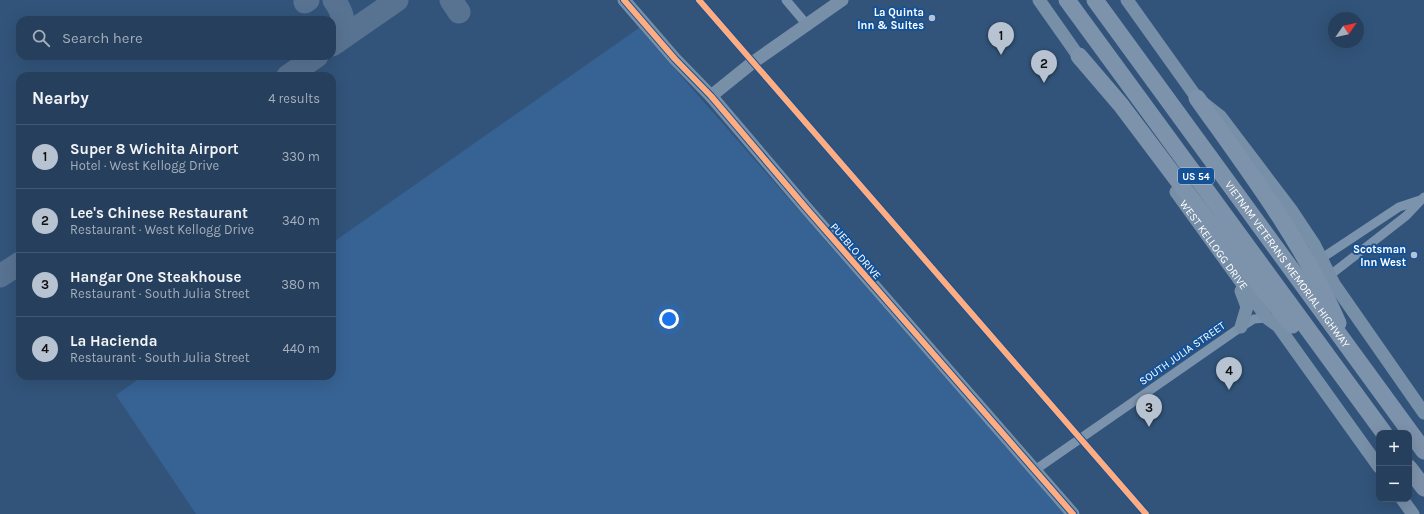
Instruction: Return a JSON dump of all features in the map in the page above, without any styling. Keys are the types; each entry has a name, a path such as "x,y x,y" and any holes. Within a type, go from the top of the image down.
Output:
{"highway":[{"name":"VIETNAM VETERANS MEMORIAL HIGHWAY","path":"1067,0 1382,430"},
{"name":"VIETNAM VETERANS MEMORIAL HIGHWAY","path":"1095,0 1424,451"},
{"path":"1079,56 1121,105 1206,218 1306,342 1326,352"},
{"path":"1197,98 1268,199 1318,281 1326,295 1350,351"},
{"path":"1412,472 1424,488"}],"main road":[{"name":"PUEBLO DRIVE","path":"624,0 675,59 711,96 806,209 1073,514"},
{"path":"711,96 752,63 808,26 842,0"},
{"name":"WEST KELLOGG DRIVE","path":"1039,0 1266,318 1278,326 1378,466"},
{"path":"1127,0 1197,98 1220,116 1292,211 1322,258 1329,276 1424,414"},
{"path":"1226,261 1246,300 1247,312 1242,327"},
{"path":"1404,502 1413,514"}],"street":[{"path":"786,0 808,26"},
{"path":"1322,258 1399,207 1422,199"},
{"path":"1329,276 1406,216 1422,199"},
{"name":"SOUTH JULIA STREET","path":"1035,470 1254,319 1266,318"}],"water":[{"path":"639,28 1065,514 196,514 116,395 137,380 336,380 336,240"}],"taxiway":[{"path":"334,0 340,10 343,20 342,31 337,42"},
{"path":"336,42 397,0"},
{"path":"451,0 459,12"},
{"path":"294,72 311,60"},
{"path":"0,276 16,266"}],"cycle path":[{"path":"624,0 675,59 711,96 807,209 1073,514"},
{"path":"699,0 1146,514"}],"place":[{"name":"La Quinta Inn & Suites","path":"932,18"},
{"name":"Super 8 Wichita Airport","path":"1001,55"},
{"name":"Lee's Chinese Restaurant","path":"1044,83"},
{"name":"Scotsman Inn West","path":"1414,255"},
{"name":"La Hacienda","path":"1229,390"},
{"name":"Hangar One Steakhouse","path":"1149,427"}]}
